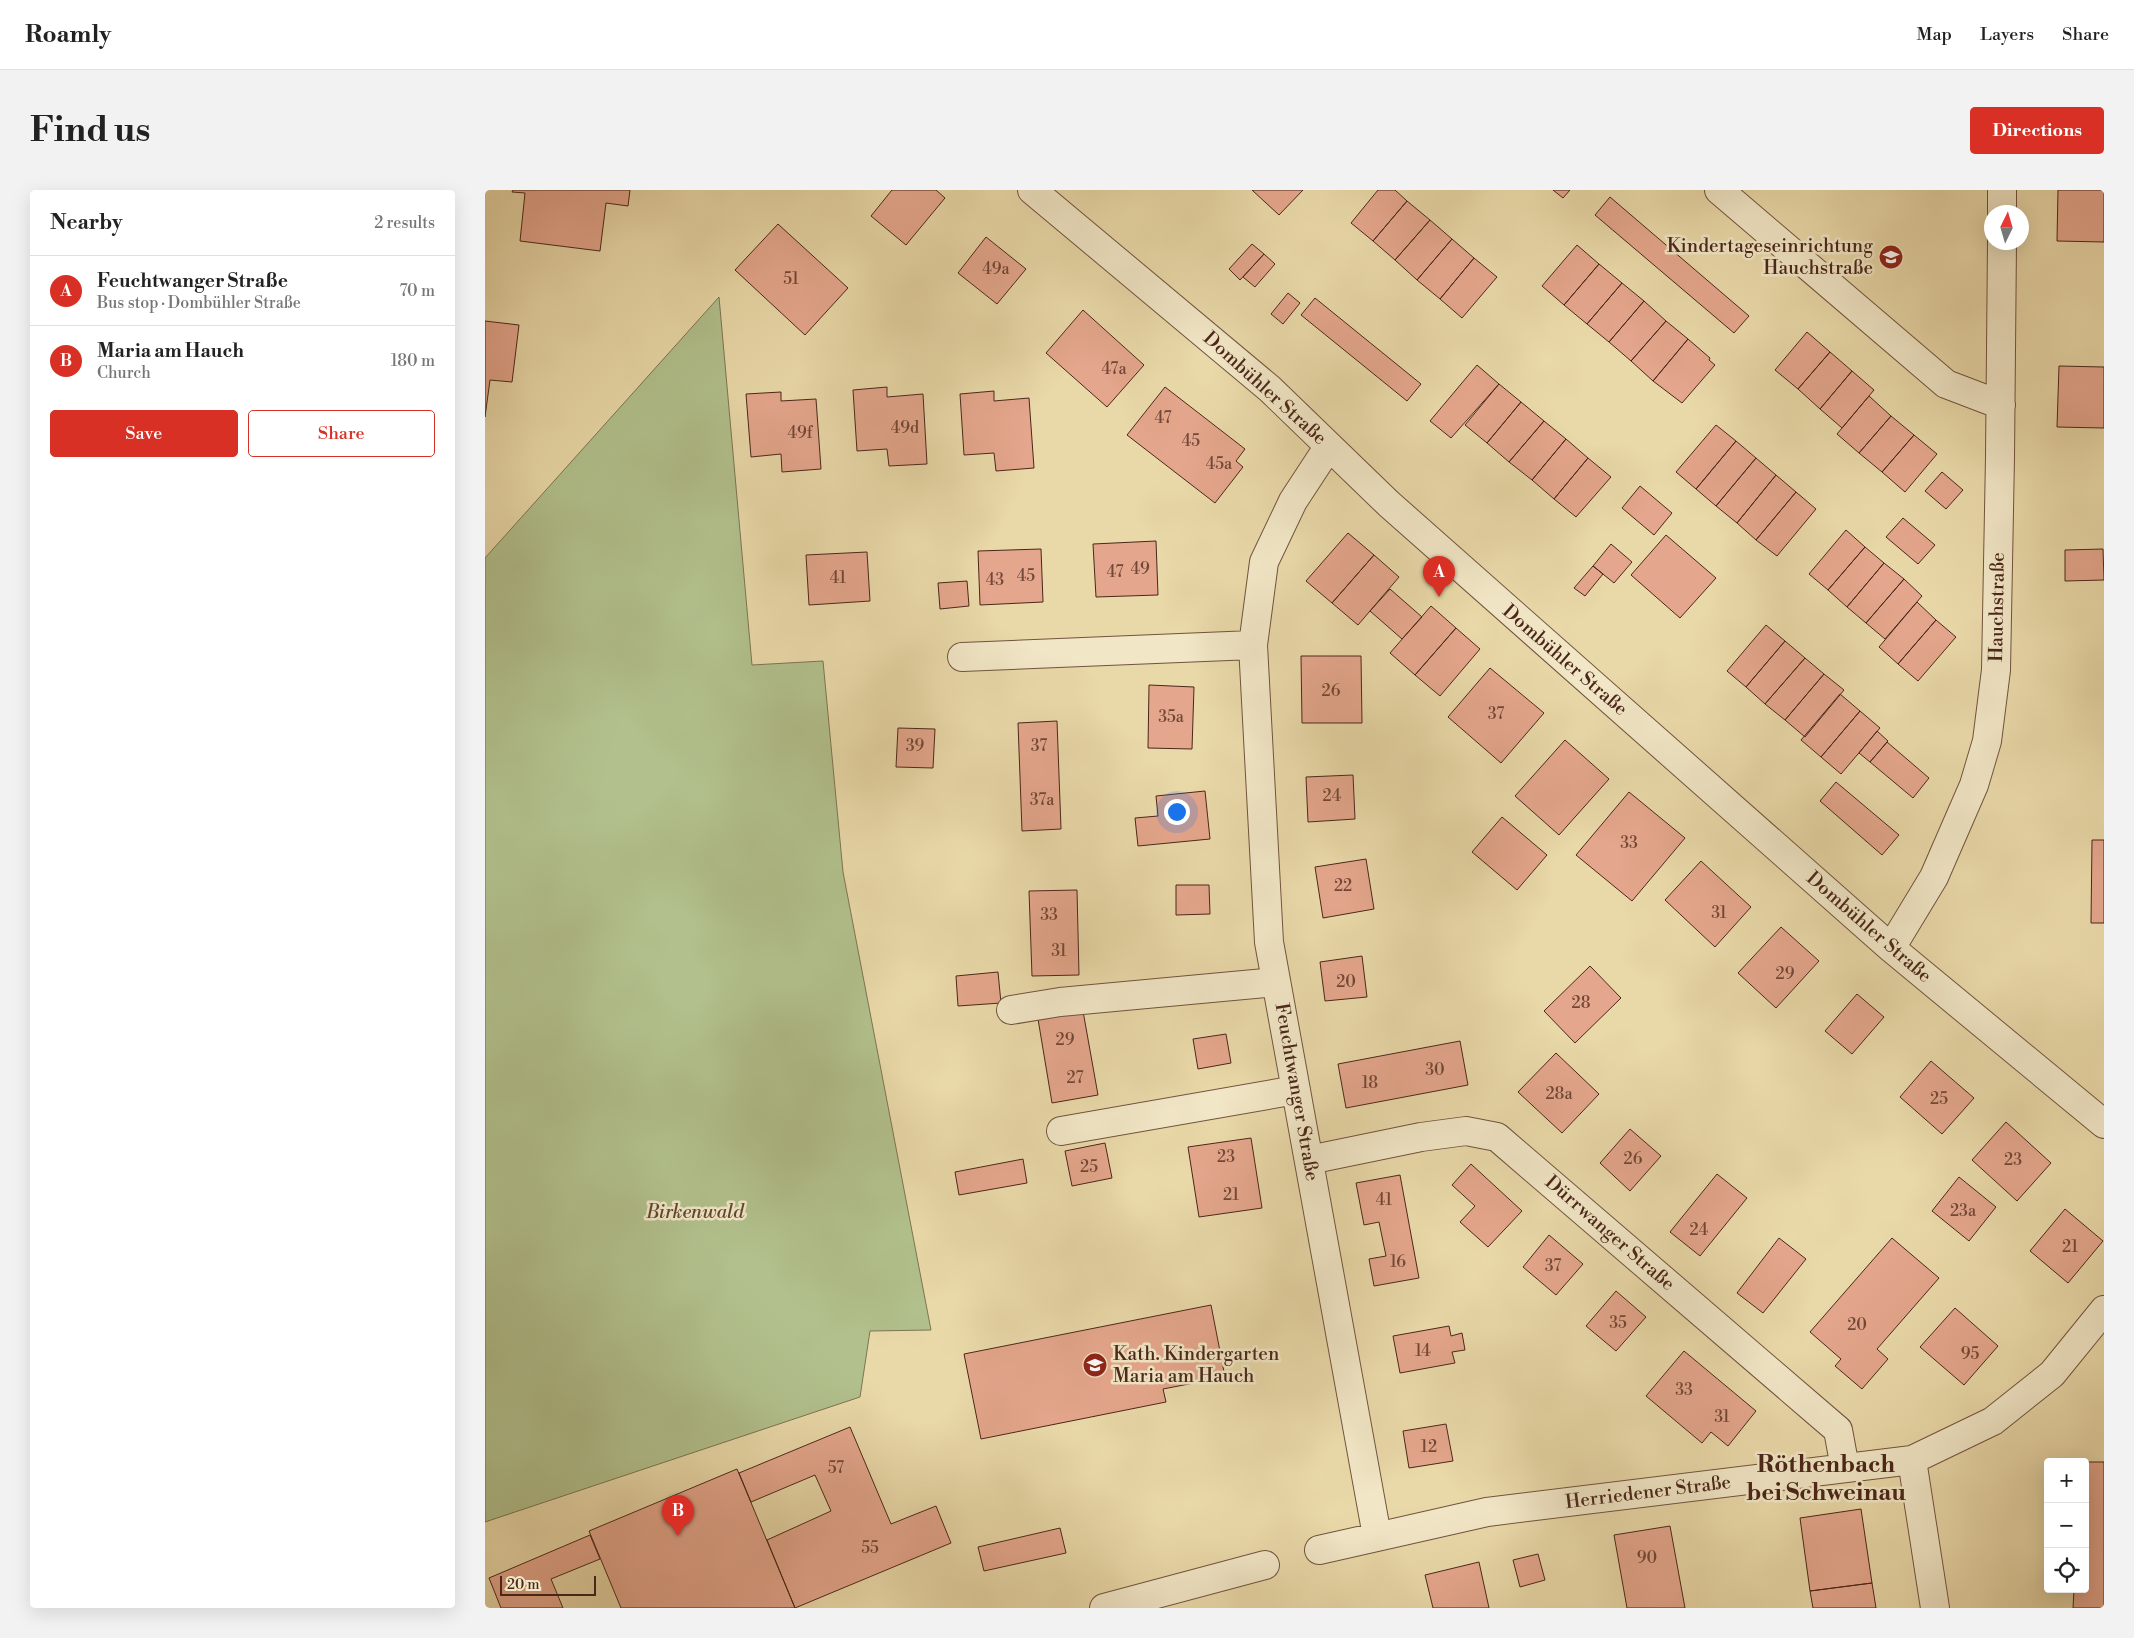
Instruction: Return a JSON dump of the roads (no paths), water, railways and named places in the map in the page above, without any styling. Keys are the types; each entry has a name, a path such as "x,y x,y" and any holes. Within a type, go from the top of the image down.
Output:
{"street":[{"name":"Dombühler Straße","path":"1032,190 1270,389 1389,504 1891,948 2104,1124"},
{"path":"1719,190 1946,384 2001,404"},
{"path":"2002,190 2002,205"},
{"name":"Hauchstraße","path":"1891,948 1934,877 1974,785 1987,741 1996,670 2002,250"},
{"name":"Feuchtwanger Straße","path":"1329,446 1293,501 1263,562 1253,645 1269,942 1377,1536"},
{"path":"962,657 1253,645"},
{"path":"1011,1010 1060,1002 1276,982"},
{"path":"1061,1131 1296,1090"},
{"name":"Dürrwanger Straße","path":"1309,1160 1466,1131 1497,1137 1838,1430 1845,1468"},
{"name":"Herriedener Straße","path":"1319,1550 1487,1512 1912,1460 1993,1421 2052,1374 2104,1310"},
{"path":"1912,1460 1935,1608"},
{"path":"1117,1606 1265,1565"}],"place":[{"name":"Kindertageseinrichtung Hauchstraße","path":"1891,257"},
{"name":"Feuchtwanger Straße","path":"1439,597"},
{"name":"Kath. Kindergarten Maria am Hauch","path":"1095,1365"},
{"name":"Maria am Hauch","path":"678,1536"}],"district":[{"name":"Röthenbach bei Schweinau","path":"1826,1479"}],"park label":[{"name":"Birkenwald","path":"695,1212"}]}
